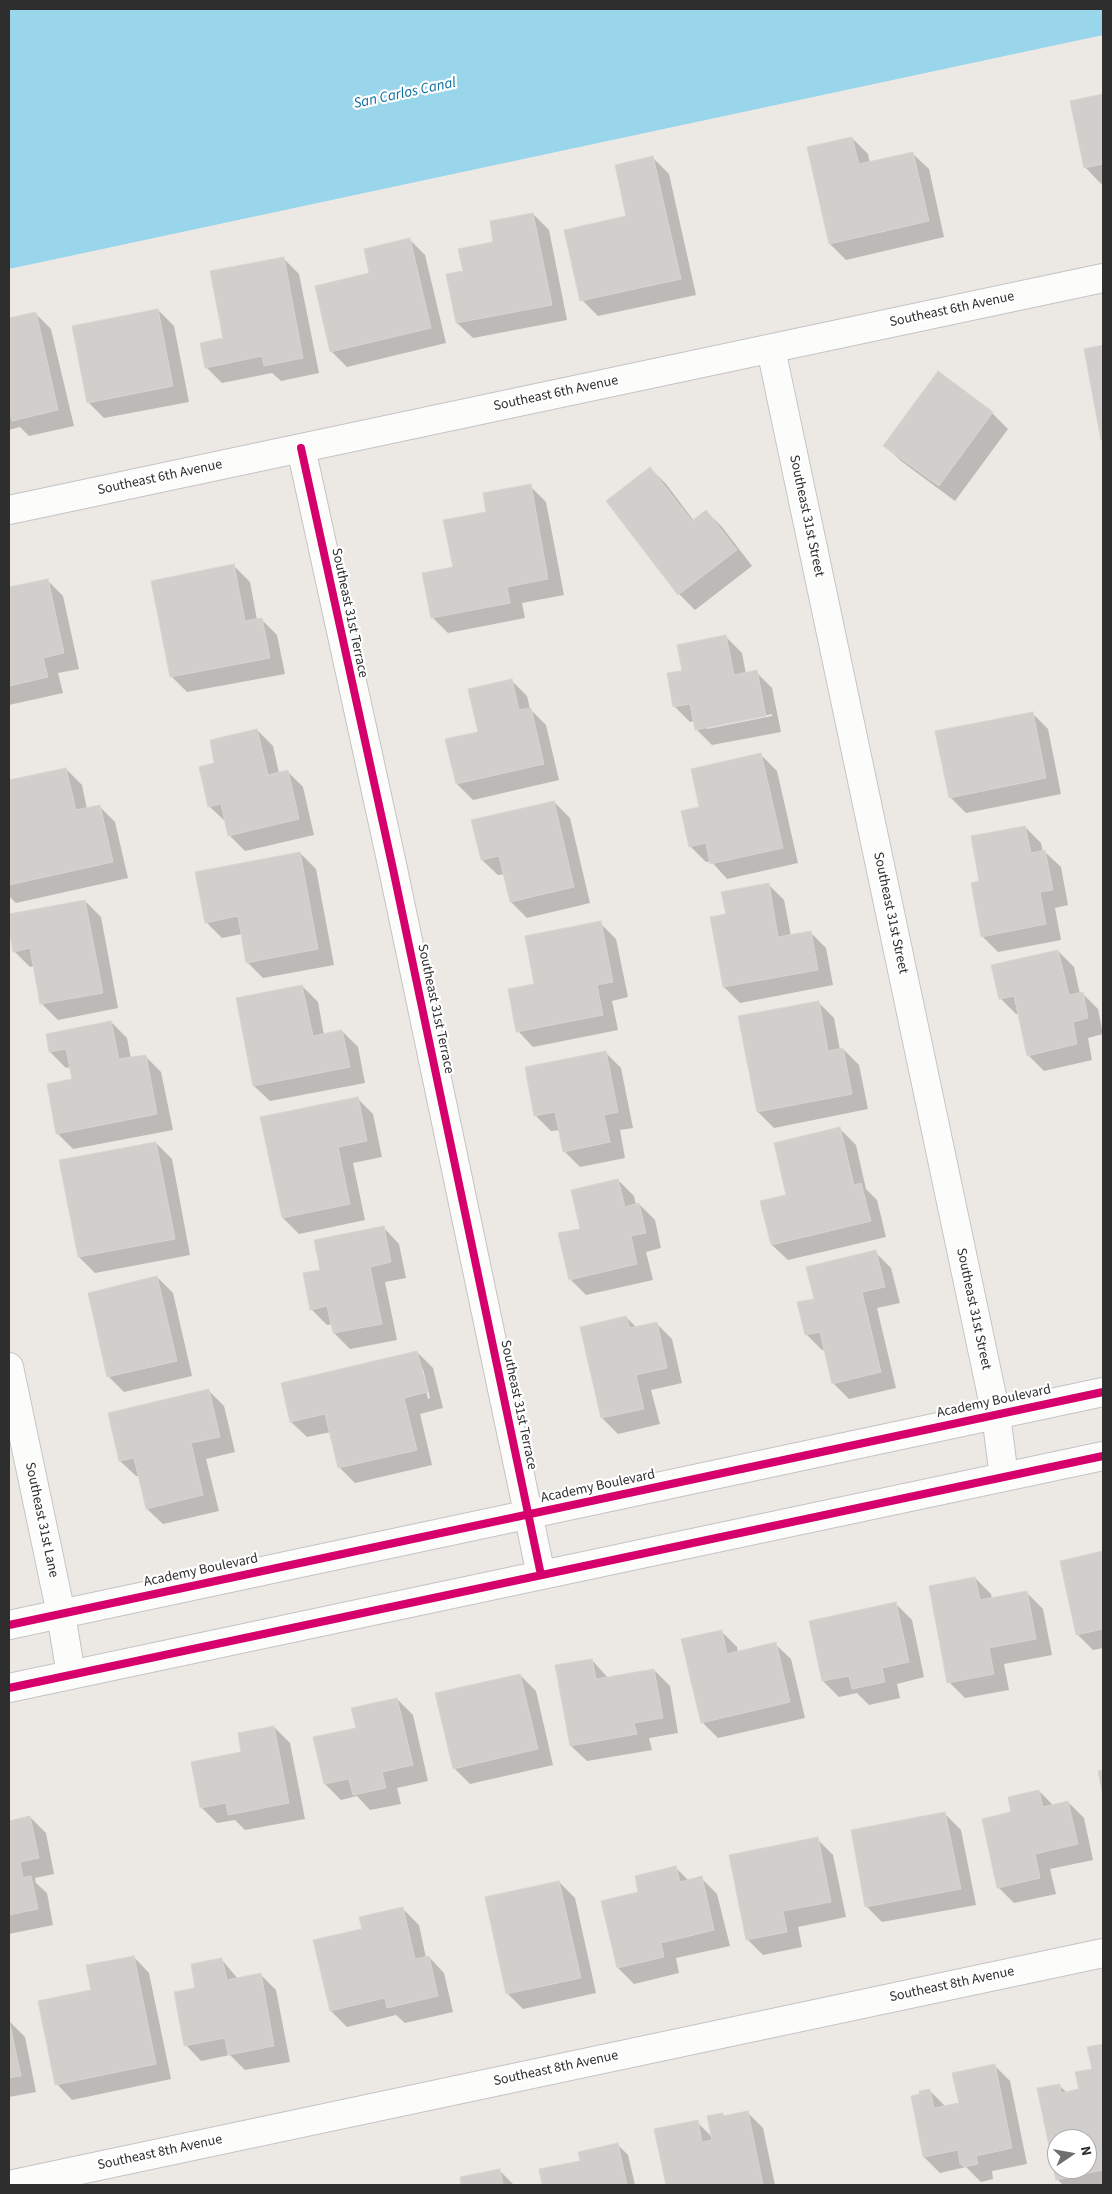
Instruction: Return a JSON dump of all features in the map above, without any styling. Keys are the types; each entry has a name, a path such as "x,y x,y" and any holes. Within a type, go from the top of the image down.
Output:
{"street":[{"name":"Southeast 6th Avenue","path":"9,510 1103,278"},
{"name":"Southeast 31st Street","path":"771,349 996,1415 1004,1477"},
{"name":"Southeast 31st Terrace","path":"301,448 397,888 541,1574"},
{"name":"Southeast 31st Lane","path":"9,1367 61,1614 71,1675"},
{"name":"Academy Boulevard","path":"9,1625 1103,1392"},
{"path":"9,1688 1103,1456"},
{"name":"Southeast 8th Avenue","path":"9,2185 1103,1953"}],"water":[{"name":"San Carlos Canal","path":"9,9 1103,9 1103,35 9,269"}],"building":[{"path":"1103,94 1103,164 1084,168 1070,101"},
{"path":"852,137 859,164 913,152 929,221 829,244 807,147"},
{"path":"653,156 681,279 580,301 564,230 626,216 615,165"},
{"path":"533,213 552,305 456,323 446,274 463,271 458,249 493,242 490,221"},
{"path":"410,238 431,328 330,352 315,286 369,273 364,249"},
{"path":"284,257 303,358 264,366 262,356 205,368 200,343 223,338 210,271"},
{"path":"158,309 173,386 87,403 72,326"},
{"path":"36,312 58,410 12,421 9,410 9,318"},
{"path":"1103,345 1103,440 1101,440 1084,349"},
{"path":"938,371 993,412 939,486 883,446"},
{"path":"650,467 692,521 706,510 737,550 678,595 606,501"},
{"path":"531,484 548,579 507,587 510,603 431,618 422,573 453,567 443,520 486,512 483,493"},
{"path":"234,564 245,621 262,618 270,658 170,677 151,581"},
{"path":"48,579 64,653 43,658 48,677 9,686 9,587"},
{"path":"726,635 734,675 757,670 766,716 695,730 690,704 673,707 667,673 682,671 677,645"},
{"path":"512,679 519,710 531,708 544,764 456,784 445,739 478,732 468,689"},
{"path":"1033,712 1046,778 949,798 935,731"},
{"path":"257,729 268,775 288,770 299,819 228,836 221,804 208,807 199,767 214,763 210,740"},
{"path":"761,753 783,848 710,864 706,843 689,847 681,811 699,807 691,769"},
{"path":"66,768 76,810 100,805 113,862 9,885 9,780"},
{"path":"554,801 574,887 510,902 499,856 481,860 471,820"},
{"path":"1025,826 1031,853 1045,850 1053,890 1040,892 1046,924 981,937 971,883 979,881 971,836"},
{"path":"300,852 318,949 246,963 238,916 205,923 195,872"},
{"path":"769,883 778,937 811,931 818,970 723,987 710,917 726,914 721,892"},
{"path":"85,900 103,993 40,1004 30,948 13,952 9,914"},
{"path":"601,921 613,982 597,985 603,1015 516,1032 508,989 534,984 525,936"},
{"path":"1058,950 1069,995 1083,992 1088,1018 1073,1022 1077,1044 1027,1056 1014,996 999,999 991,965"},
{"path":"302,985 313,1036 342,1030 350,1067 253,1086 236,998"},
{"path":"819,1001 828,1051 843,1048 852,1094 757,1112 738,1016"},
{"path":"111,1021 119,1059 146,1055 157,1114 56,1134 47,1084 72,1079 66,1049 49,1052 46,1034"},
{"path":"606,1051 618,1112 604,1115 610,1142 563,1152 555,1112 534,1116 525,1067"},
{"path":"358,1097 367,1141 338,1147 350,1204 282,1218 260,1117"},
{"path":"840,1127 854,1185 861,1183 871,1221 771,1245 760,1201 786,1195 774,1143"},
{"path":"156,1142 175,1239 78,1257 59,1160"},
{"path":"618,1179 625,1207 639,1203 646,1233 631,1236 637,1264 569,1280 558,1233 580,1229 571,1190"},
{"path":"384,1226 391,1262 370,1267 382,1324 333,1333 327,1306 310,1310 303,1273 320,1270 314,1240"},
{"path":"876,1250 885,1287 862,1292 881,1372 832,1384 820,1332 805,1335 797,1302 814,1299 806,1267"},
{"path":"157,1276 177,1361 107,1377 88,1293"},
{"path":"626,1316 630,1328 657,1322 667,1368 636,1375 644,1409 601,1418 580,1327"},
{"path":"417,1351 428,1392 404,1398 417,1450 338,1468 325,1414 290,1422 281,1383"},
{"path":"209,1389 220,1437 191,1443 203,1495 146,1509 134,1458 119,1461 108,1413"},
{"path":"1103,1551 1103,1629 1076,1635 1060,1561"},
{"path":"975,1577 980,1600 1027,1591 1036,1639 989,1648 994,1674 947,1683 929,1586"},
{"path":"896,1602 909,1662 882,1668 885,1682 852,1689 849,1676 822,1681 809,1621"},
{"path":"722,1630 727,1654 776,1642 790,1702 701,1723 681,1639"},
{"path":"592,1659 596,1679 654,1669 663,1718 634,1723 637,1734 570,1746 555,1665"},
{"path":"520,1674 538,1749 453,1769 435,1693"},
{"path":"397,1698 413,1765 382,1772 386,1788 353,1795 349,1779 324,1784 313,1737 356,1728 351,1708"},
{"path":"274,1726 289,1803 228,1815 226,1803 200,1808 191,1762 241,1752 238,1733"},
{"path":"1103,1770 1103,1796 1098,1771"},
{"path":"1039,1790 1043,1807 1068,1801 1078,1844 1035,1854 1040,1878 997,1888 982,1819 1011,1812 1008,1797"},
{"path":"945,1812 961,1889 865,1907 851,1830"},
{"path":"30,1816 39,1858 20,1862 23,1878 31,1876 38,1909 9,1915 9,1821"},
{"path":"818,1837 831,1902 783,1911 787,1932 746,1940 729,1855"},
{"path":"676,1866 680,1882 702,1876 714,1930 661,1943 664,1957 617,1968 601,1901 638,1892 635,1876"},
{"path":"559,1881 581,1978 506,1994 485,1897"},
{"path":"403,1907 415,1959 429,1956 438,1996 387,2008 385,1998 330,2011 313,1940 362,1929 359,1917"},
{"path":"134,1956 156,2064 55,2085 38,2001 91,1990 86,1965"},
{"path":"222,1958 227,1980 261,1973 274,2046 228,2055 225,2038 184,2046 174,1992 195,1988 191,1964"},
{"path":"9,2020 21,2076 9,2078"},
{"path":"1103,2044 1103,2170 1097,2171 1097,2129 1047,2129 1047,2136 1037,2088 1060,2084 1061,2093 1079,2089 1075,2072 1092,2069 1087,2047"},
{"path":"995,2064 1012,2148 976,2156 978,2164 964,2167 960,2164 958,2150 923,2157 911,2096 920,2094 919,2091 930,2089 934,2108 959,2103 952,2073"},
{"path":"748,2111 763,2185 666,2185 654,2129 698,2120 702,2142 712,2140 707,2116 723,2113 723,2116"},
{"path":"618,2143 627,2185 542,2185 539,2169 580,2161 578,2152"},
{"path":"500,2169 503,2185 461,2185 460,2177"}],"cycle path":[{"path":"301,448 393,869 541,1575"},
{"path":"9,1625 1103,1392"},
{"path":"9,1688 1103,1456"}]}
